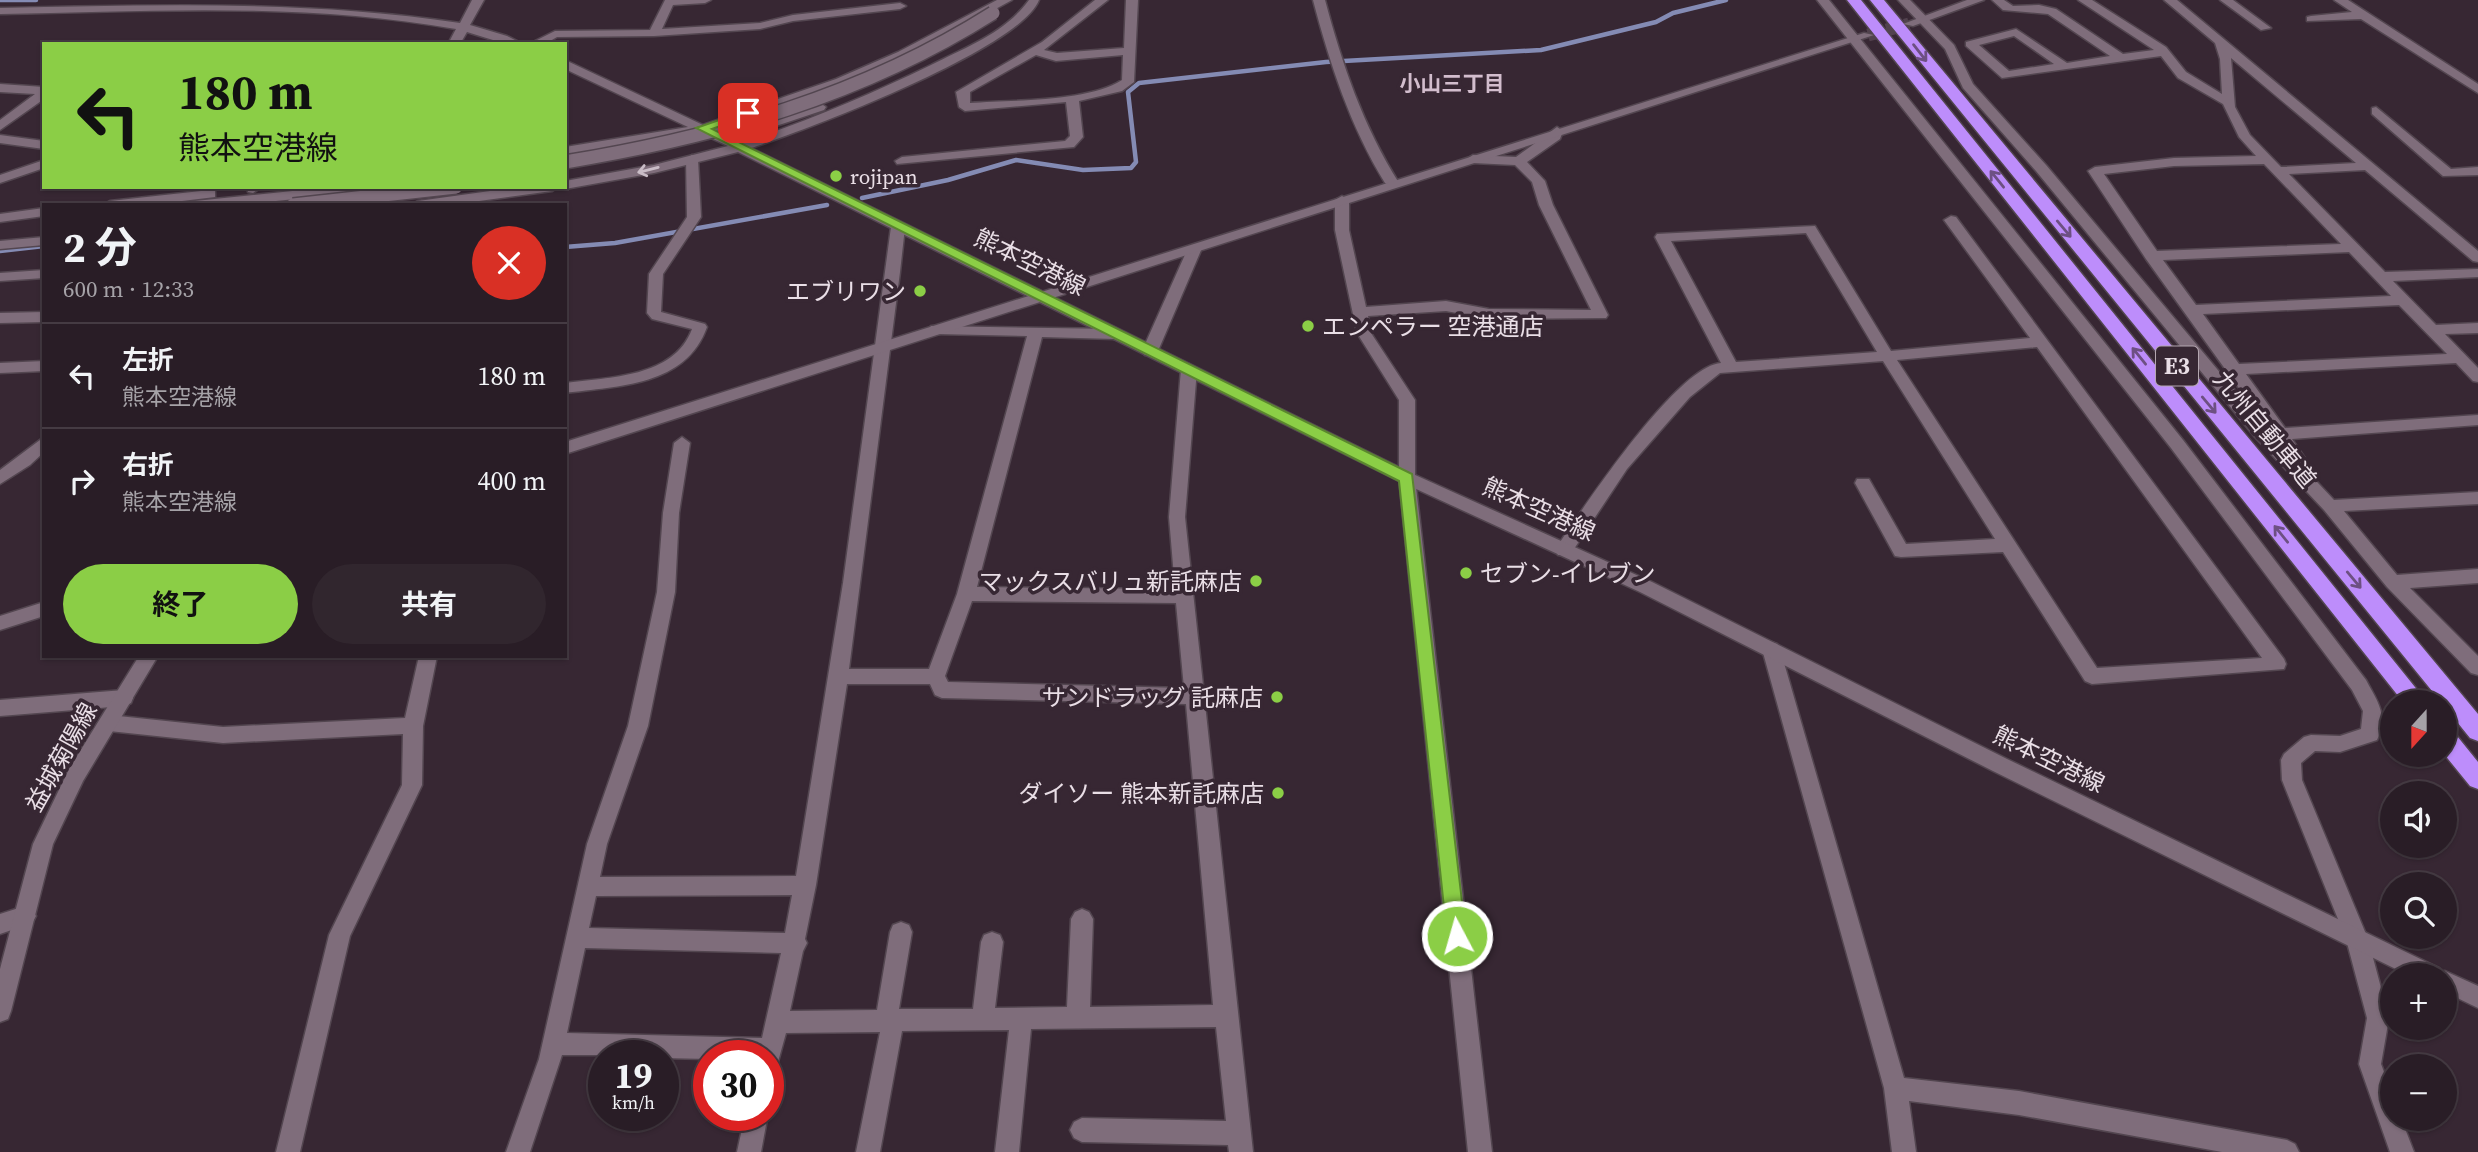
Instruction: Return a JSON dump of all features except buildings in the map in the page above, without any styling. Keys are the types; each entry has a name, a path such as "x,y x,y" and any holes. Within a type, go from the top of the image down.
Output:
{"highway":[{"name":"E3","path":"1854,0 2406,690"},
{"name":"九州自動車道","path":"1877,0 2478,731"},
{"path":"2457,753 2478,779"}],"street":[{"path":"455,42 478,0"},
{"path":"654,33 669,2 705,0"},
{"path":"825,14 826,0"},
{"path":"567,162 692,137 783,111 868,79 937,47 993,13 1008,0"},
{"path":"567,151 702,128 840,82 902,55 1008,0"},
{"path":"1102,0 1036,51 962,92 965,107 1072,98 1123,88 1128,82 1132,0"},
{"path":"1319,0 1336,63 1381,167 1392,183"},
{"path":"1823,0 1860,36 1893,85 2177,444 2359,685 2373,711 2370,734 2340,744 2311,743 2291,760 2292,780 2357,939 2378,1017 2370,1064 2402,1152"},
{"path":"1904,0 1915,22 1950,48 1967,85 2049,178 2261,433 2330,506 2393,582 2478,668"},
{"path":"1915,22 1978,0"},
{"path":"1998,0 2002,6 2011,9 2044,9 2057,14 2121,58"},
{"path":"2084,0 2113,16 2164,52 2182,75 2229,102"},
{"path":"2172,2 2191,0"},
{"path":"2226,0 2264,28"},
{"path":"2340,0 2478,89"},
{"path":"567,173 629,162 773,123 868,90 947,53 1035,1"},
{"path":"567,185 692,159 797,128 928,71 1007,29 1024,17 1035,1"},
{"path":"2172,2 2478,258"},
{"path":"539,42 555,34 654,33 760,26 793,18 900,6"},
{"path":"0,11 275,7 344,9 462,25 511,42"},
{"path":"2311,19 2364,15"},
{"path":"2065,66 2016,32 1970,44 2006,75 2164,52"},
{"path":"567,447 1860,36"},
{"path":"2220,43 2225,60 2229,102 2245,137 2478,377"},
{"path":"1036,51 1056,57 1130,51"},
{"name":"熊本空港線","path":"567,65 702,128 1406,478 1771,649 2000,765 2406,963"},
{"path":"0,88 42,92"},
{"path":"0,126 42,94"},
{"path":"902,161 1069,144 1077,137 1072,98"},
{"path":"2375,111 2448,173 2478,171"},
{"path":"1473,159 1519,161 1555,136 1557,131"},
{"path":"0,139 42,145"},
{"path":"567,388 649,374 667,368 689,352 699,335 700,327 654,313 656,274 694,217 692,159"},
{"path":"1360,312 1446,306 1489,314 1601,315 1546,205 1538,181 1519,161"},
{"path":"2330,506 2194,310 2151,256 2095,171 2174,162 2368,166"},
{"path":"0,179 42,165"},
{"path":"127,203 249,189"},
{"path":"215,203 353,189"},
{"path":"311,203 438,189"},
{"path":"433,203 537,189"},
{"path":"1342,200 1342,230 1364,333 1406,400 1406,478 1480,1152"},
{"path":"0,218 42,212"},
{"path":"0,225 42,219"},
{"path":"1731,367 1662,237 1810,229 1887,356 2092,676 2277,664 1951,220"},
{"path":"773,1040 796,943 839,677 898,227"},
{"path":"0,235 42,230"},
{"path":"0,245 42,240"},
{"path":"1150,351 1195,248"},
{"path":"2151,256 2351,248"},
{"path":"2379,277 2478,273"},
{"path":"0,277 42,274"},
{"path":"2194,310 2402,300"},
{"path":"0,318 42,317"},
{"path":"2432,330 2478,328"},
{"path":"936,329 1115,334"},
{"path":"1036,332 966,594 936,676 942,690 1194,696"},
{"path":"1564,550 1621,465 1685,393 1716,368 2040,342"},
{"path":"2236,369 2460,358"},
{"path":"0,368 42,366"},
{"path":"1082,1130 1240,1143 1225,1016 1177,517 1189,369"},
{"path":"2281,434 2478,420"},
{"path":"518,1152 554,1044 597,844 638,726 646,692 666,592 671,513 682,443"},
{"path":"0,478 42,445"},
{"path":"1863,483 1901,551 2007,545"},
{"path":"2330,506 2478,498"},
{"path":"2393,582 2478,576"},
{"path":"966,594 1184,596"},
{"path":"0,623 42,610"},
{"path":"1771,649 1896,1088 1904,1152"},
{"name":"益城菊陽線","path":"0,1011 43,844 76,775 148,658"},
{"path":"288,1152 340,935 412,785 413,726 428,658"},
{"path":"839,677 936,676"},
{"path":"0,708 124,698"},
{"path":"109,723 223,735 413,726"},
{"path":"587,887 806,884"},
{"path":"0,924 25,916"},
{"path":"1078,1018 1082,919"},
{"path":"868,1152 901,932"},
{"path":"577,938 796,943"},
{"path":"983,1019 992,942"},
{"path":"2457,987 2478,997"},
{"path":"777,1022 1225,1016"},
{"path":"1007,1152 1021,1019"},
{"path":"554,1044 693,1051"},
{"path":"1896,1088 2020,1103 2287,1152"},
{"path":"749,1152 754,1131"}],"waterway":[{"path":"0,0 36,0"},
{"path":"862,198 948,180 1016,160 1083,170 1131,168 1136,162 1128,92 1139,83 1326,62 1541,50 1656,22 1673,13 1726,0"},
{"path":"567,247 615,243 827,205"},
{"path":"0,251 42,246"}],"tunnel":[{"path":"1868,35 1909,24"}],"place":[{"name":"rojipan","path":"836,176"},
{"name":"エブリワン","path":"920,291"},
{"name":"エンペラー 空港通店","path":"1308,326"},
{"name":"セブン-イレブン","path":"1466,573"},
{"name":"マックスバリュ新託麻店","path":"1256,581"},
{"name":"サンドラッグ 託麻店","path":"1277,697"},
{"name":"ダイソー 熊本新託麻店","path":"1278,793"}],"district":[{"name":"小山三丁目","path":"1452,83"}],"route":[{"path":"748,113 702,128 1406,478 1457,936"}]}
